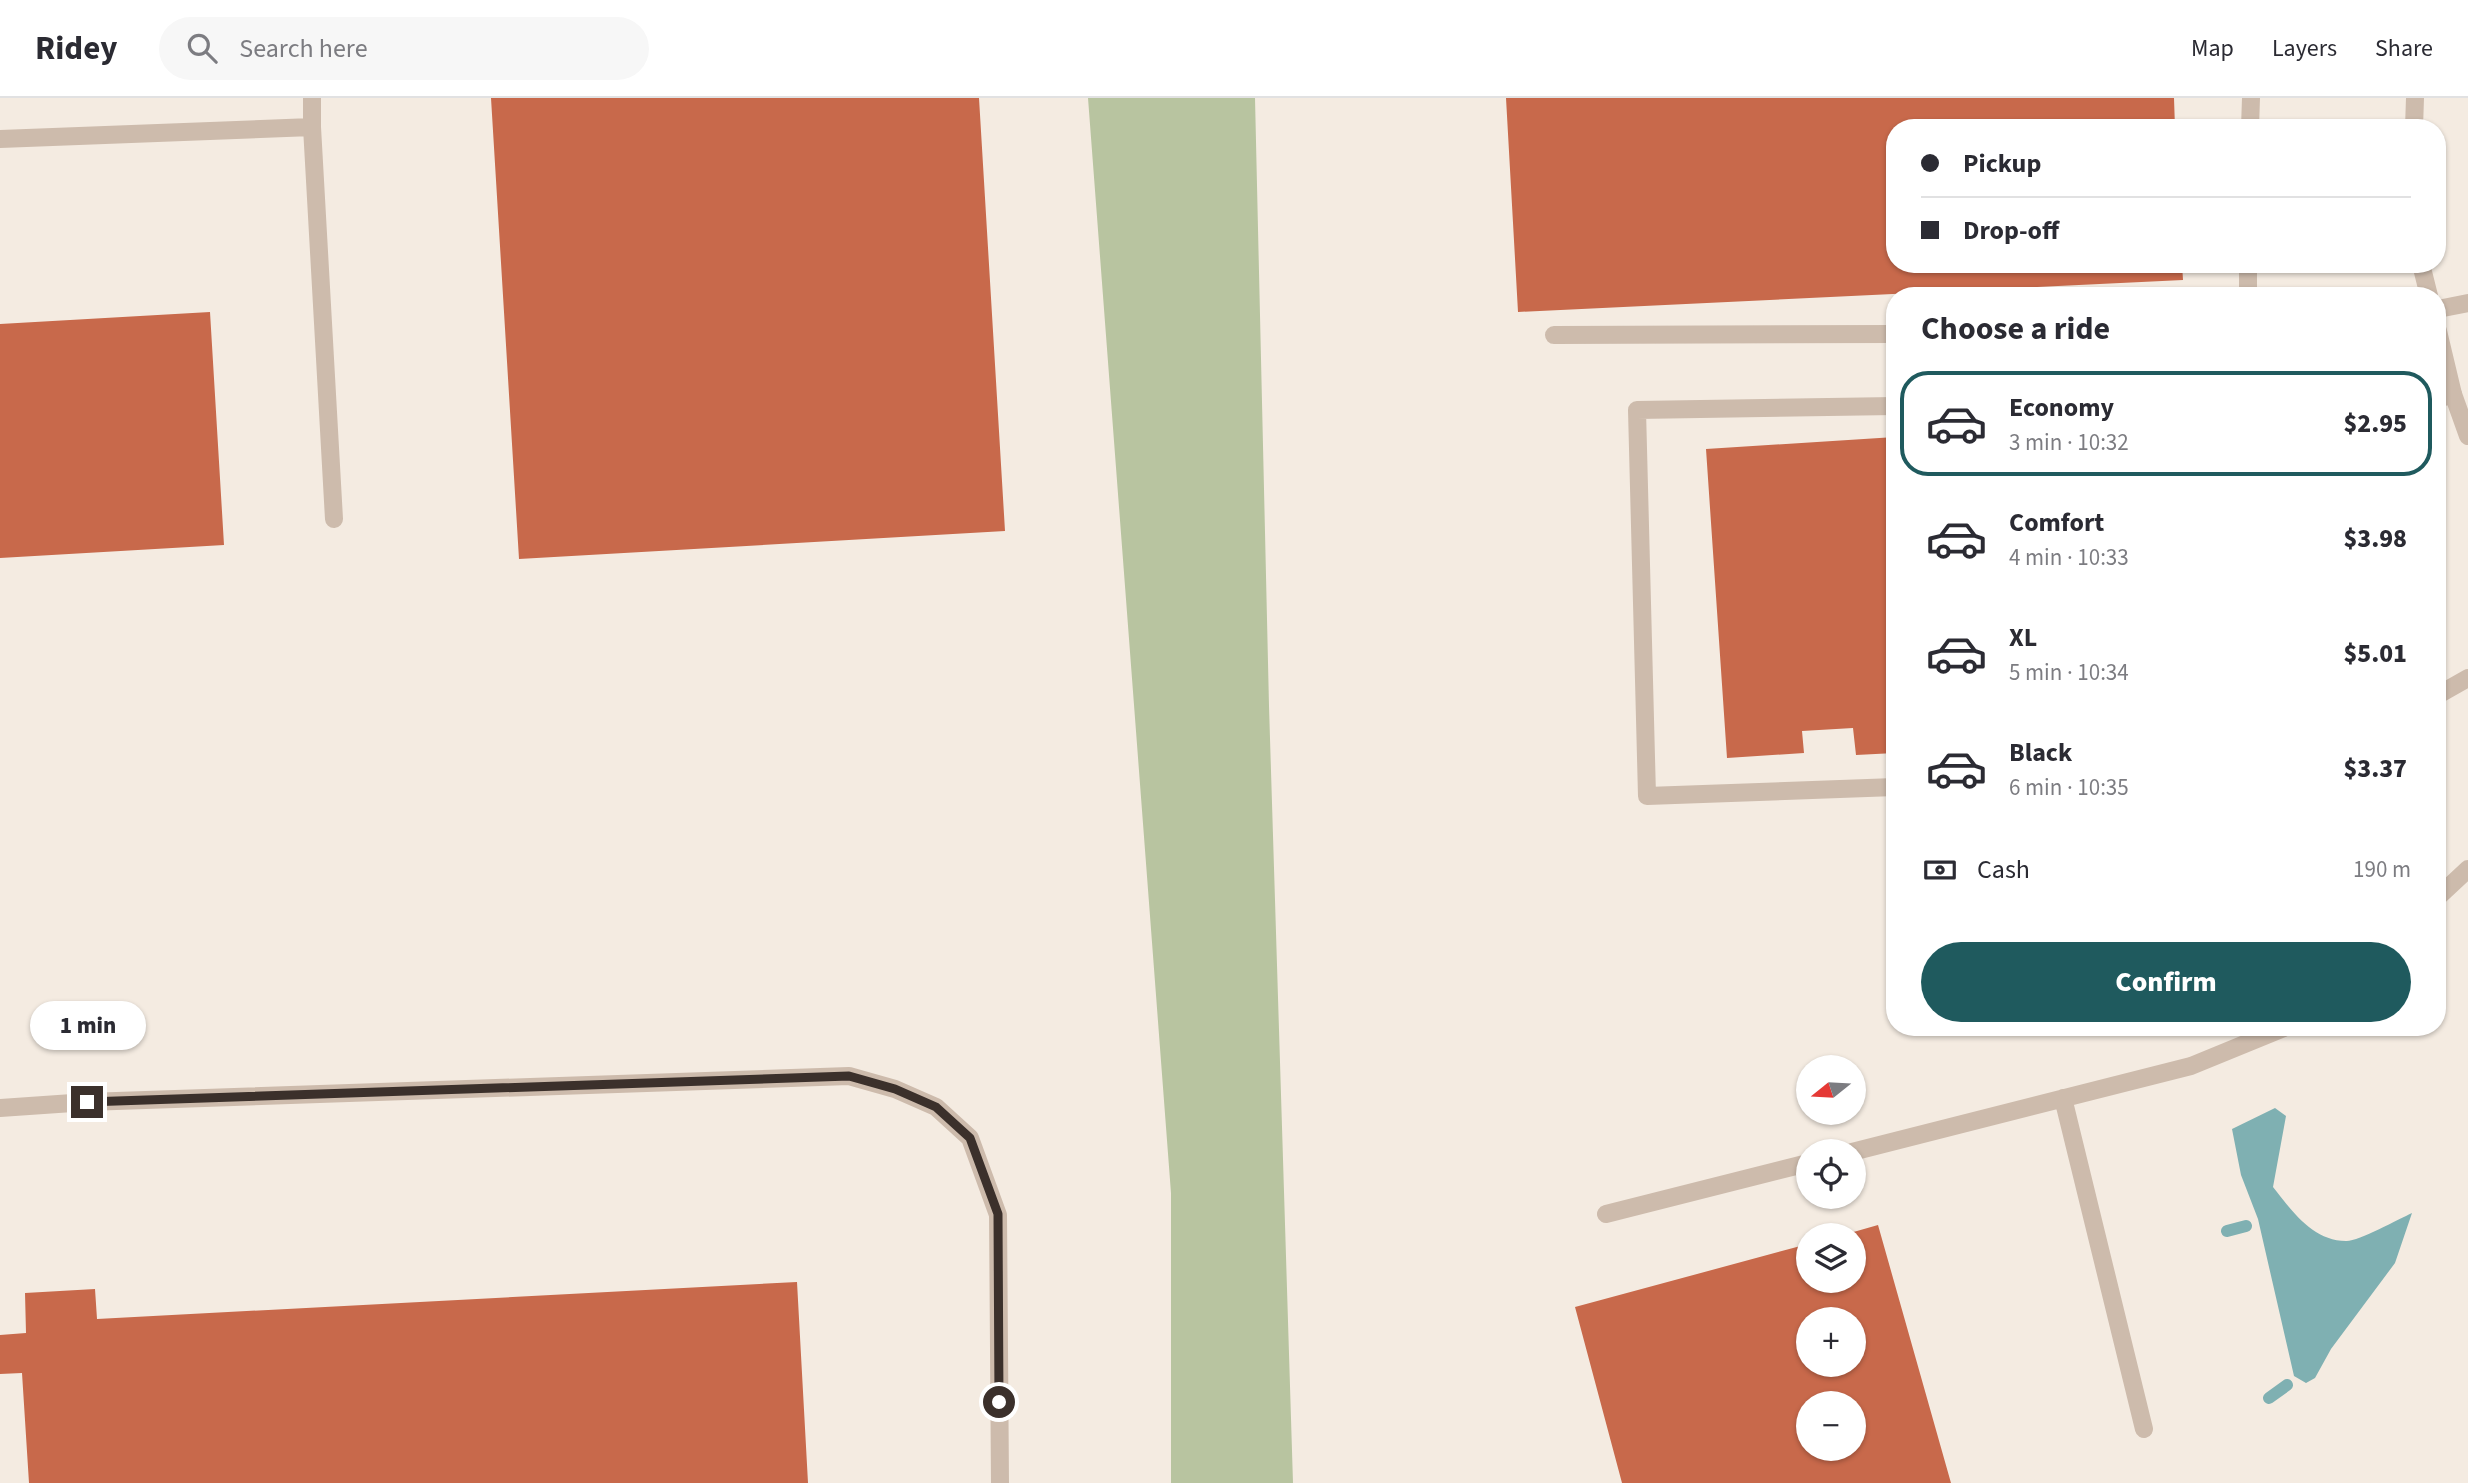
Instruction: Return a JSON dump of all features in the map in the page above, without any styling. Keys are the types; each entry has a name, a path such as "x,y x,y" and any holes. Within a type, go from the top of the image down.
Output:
{"street":[{"path":"312,98 334,519"},
{"path":"2250,119 2251,98"},
{"path":"2414,98 2414,119"},
{"path":"0,139 312,127"},
{"path":"2446,307 2468,303"},
{"path":"1554,335 1886,334"},
{"path":"2446,398 2468,436"},
{"path":"1886,406 1637,410 1647,796 1886,787"},
{"path":"2446,690 2468,678"},
{"path":"2446,890 2468,869"},
{"path":"1866,1148 2191,1066 2264,1036"},
{"path":"0,1108 100,1102 849,1076 895,1089 936,1107 970,1138 998,1214 1000,1483"},
{"path":"2063,1098 2144,1429"},
{"path":"1606,1214 1796,1166"}],"green space":[{"path":"1088,98 1255,98 1269,706 1293,1483 1171,1483 1171,1193"}],"water":[{"path":"2275,1108 2286,1116 2273,1187 2295,1214 2313,1230 2334,1240 2346,1241 2368,1234 2412,1213 2395,1263 2331,1349 2315,1378 2306,1383 2294,1376 2258,1219 2241,1175 2232,1129"}],"building":[{"path":"491,98 979,98 1005,531 519,559"},
{"path":"1506,98 2174,98 2175,119 1886,119 1886,273 2183,273 2183,280 2038,287 1886,287 1886,294 1518,312"},
{"path":"210,312 224,545 0,558 0,324"},
{"path":"1886,438 1886,753 1856,755 1853,728 1802,731 1804,753 1727,758 1706,449"},
{"path":"1878,1225 1951,1483 1622,1483 1575,1307 1796,1247 1796,1293 1866,1293 1866,1228"},
{"path":"797,1282 808,1483 29,1483 22,1373 0,1374 0,1335 26,1333 25,1293 95,1289 97,1319"}],"waterway":[{"path":"2227,1231 2246,1226"},
{"path":"2269,1398 2287,1385"}],"route":[{"path":"87,1102 849,1076 895,1089 936,1107 970,1138 998,1214 999,1402"}]}
